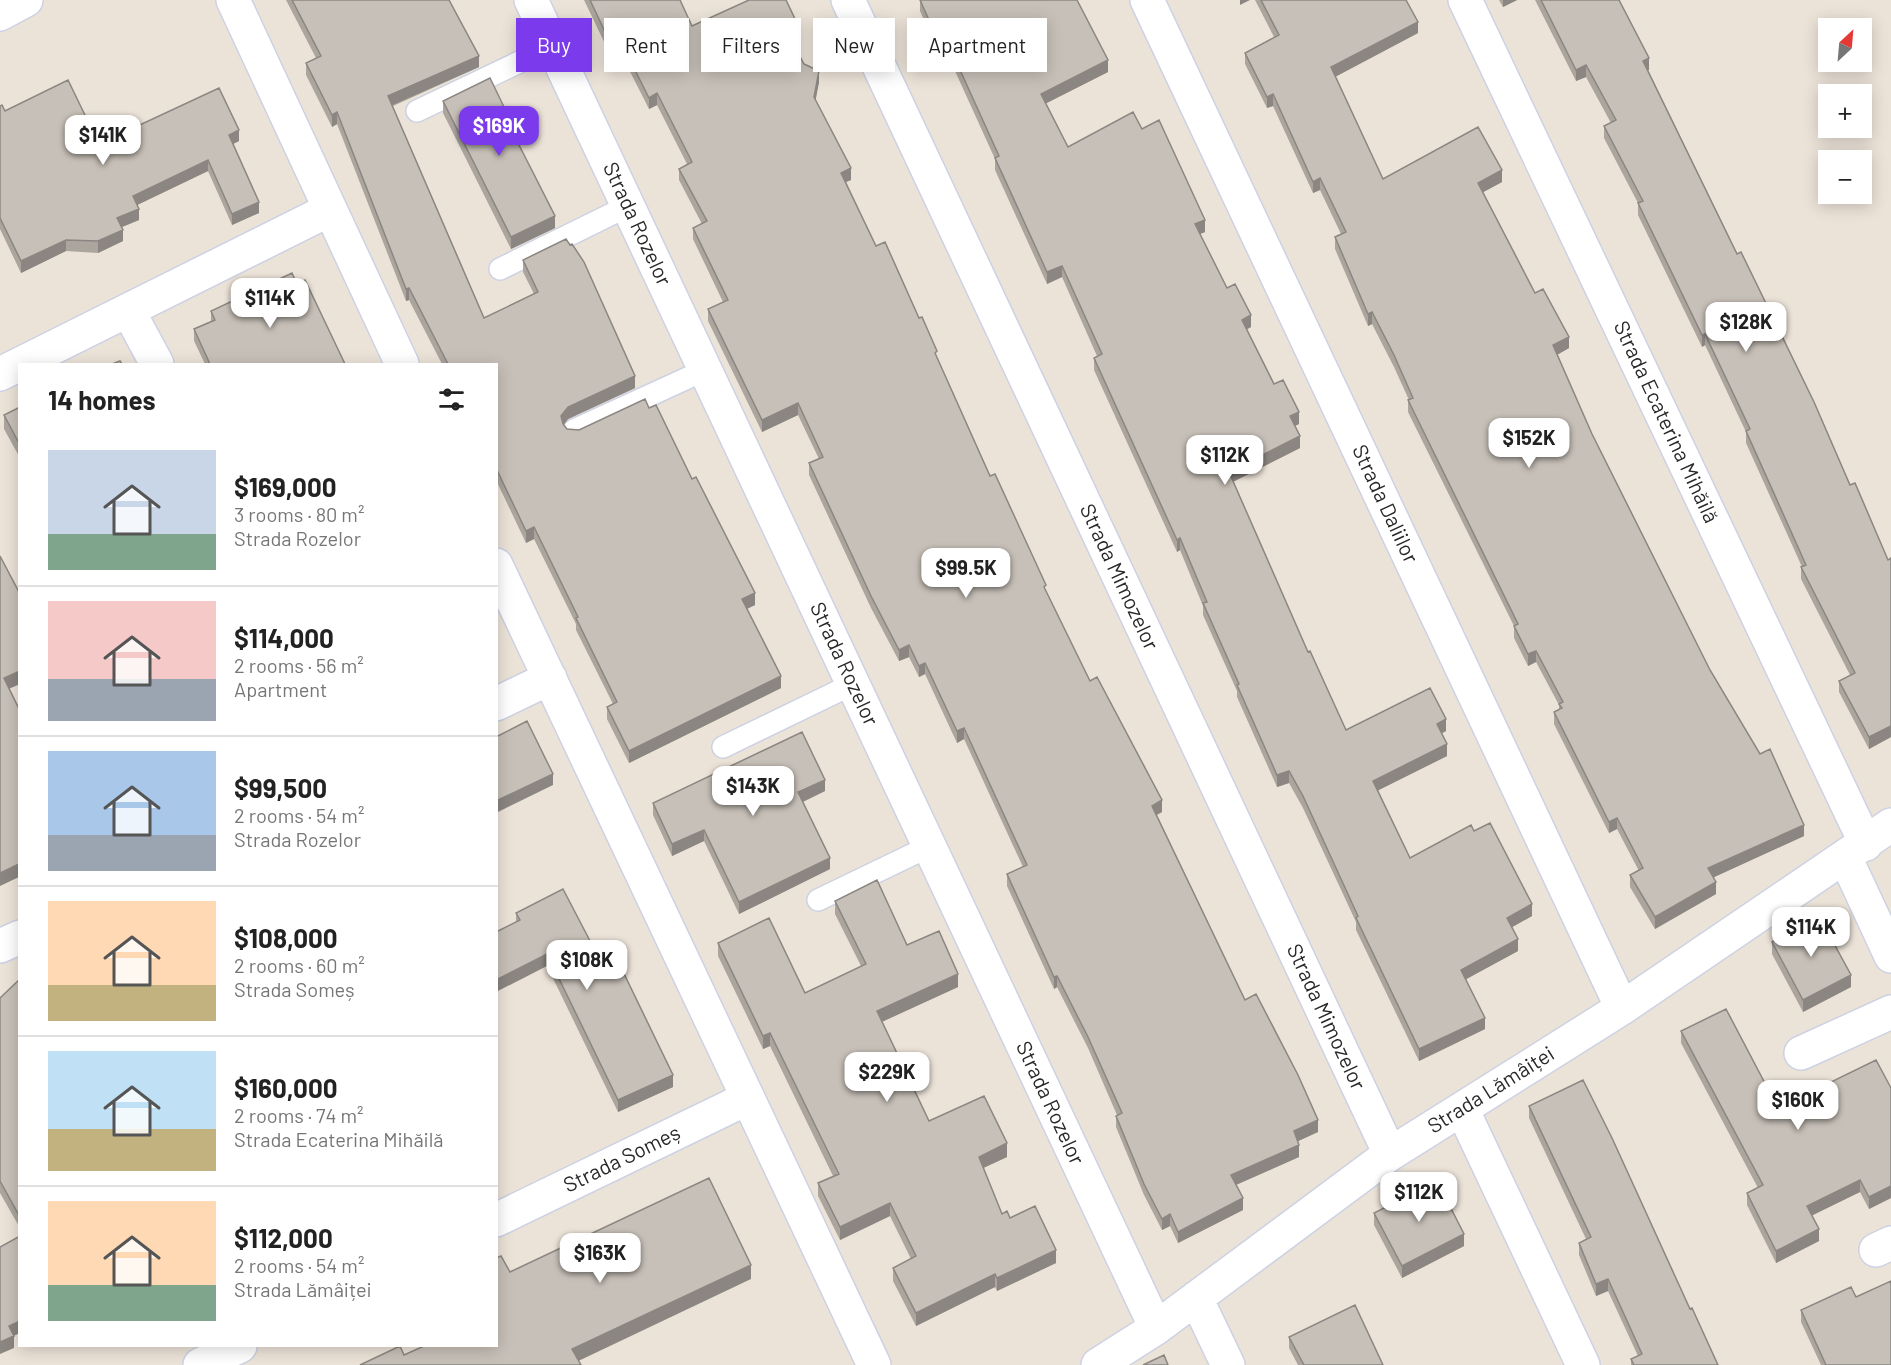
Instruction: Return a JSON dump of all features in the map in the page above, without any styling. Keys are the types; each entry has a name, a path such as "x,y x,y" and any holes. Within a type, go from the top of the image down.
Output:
{"street":[{"path":"0,14 26,0"},
{"path":"233,0 402,363"},
{"name":"Strada Rozelor","path":"531,0 540,18"},
{"name":"Strada Mimozelor","path":"848,0 1390,1154"},
{"name":"Strada Daliilor","path":"1147,0 1622,1008"},
{"name":"Strada Ecaterina Mihăilă","path":"1465,0 1868,842 1891,956"},
{"name":"Strada Rozelor","path":"565,72 1155,1328"},
{"path":"22,363 329,210"},
{"path":"128,310 157,363"},
{"path":"0,374 18,365"},
{"path":"498,569 874,1365"},
{"path":"498,703 550,678"},
{"name":"Strada Lămâiței","path":"1098,1365 1155,1328 1390,1154 1622,1008 1868,842"},
{"path":"0,946 18,938"},
{"path":"1801,1053 1891,1012"},
{"name":"Strada Someș","path":"498,1219 748,1098"},
{"path":"1462,1109 1583,1365"},
{"path":"1196,1298 1228,1365"},
{"path":"200,1365 238,1347"}],"lane":[{"path":"417,111 516,64"},
{"path":"500,268 628,206"},
{"path":"574,430 705,370"},
{"path":"723,747 853,684"},
{"path":"818,900 930,846"}],"building":[{"path":"292,0 449,0 479,56 388,96 484,318 538,292 523,260 566,239 570,245 572,244 584,262 635,376 568,407 561,416 563,424 567,429 579,430 645,399 649,408 656,405 692,479 696,477 755,593 742,599 781,676 629,751 607,707 617,702 576,618 578,617 534,527 526,531 498,472 498,363 447,363 409,288 406,289 337,112 332,115 306,63 321,56"},
{"path":"590,0 680,0 688,18 604,18 604,30"},
{"path":"749,0 786,0 795,18 710,18"},
{"path":"920,0 1077,0 1108,60 1041,94 1068,147 1133,112 1142,129 1159,120 1205,220 1195,224 1227,288 1235,284 1251,315 1242,320 1274,384 1283,380 1299,412 1290,416 1300,436 1229,472 1308,652 1310,651 1346,730 1430,688 1446,719 1437,724 1447,744 1373,781 1410,858 1471,825 1474,831 1490,823 1532,904 1507,918 1518,939 1461,970 1485,1018 1419,1049 1356,918 1358,916 1303,796 1289,771 1277,775 1203,603 1207,602 1180,538 1177,540 1094,358 1102,354 1062,266 1047,272 995,158 999,156 961,72 1047,72 1047,18 928,18"},
{"path":"1261,0 1406,0 1418,22 1331,67 1383,179 1478,127 1502,170 1478,183 1535,293 1543,289 1569,337 1553,345 1592,434 1710,670 1760,754 1770,749 1804,825 1708,868 1716,882 1655,917 1630,875 1643,868 1617,818 1609,822 1554,712 1562,708 1559,704 1563,702 1536,651 1528,654 1514,626 1518,624 1408,400 1413,398 1394,355 1372,312 1368,314 1335,237 1346,232 1320,178 1313,182 1273,94 1267,97 1245,53 1279,35"},
{"path":"1541,0 1619,0 1649,58 1643,61 1737,254 1741,252 1814,402 1850,485 1855,483 1888,560 1891,558 1891,726 1869,737 1839,681 1855,673 1801,567 1806,565 1746,431 1750,429 1705,334 1702,335 1638,203 1643,201 1604,126 1616,120 1586,65 1576,70"},
{"path":"689,20 692,26 701,22 701,72 801,72 801,58 804,64 813,68 813,72 819,72 814,97 851,168 841,173 876,246 885,242 919,318 922,317 937,351 935,353 990,476 995,474 1046,585 1044,587 1090,681 1097,677 1162,800 1152,806 1245,1000 1256,994 1298,1075 1318,1120 1294,1131 1299,1145 1231,1175 1243,1198 1178,1232 1170,1214 1162,1219 1144,1184 1116,1116 1122,1113 1088,1037 1057,976 1054,977 1007,874 1027,865 964,728 957,731 925,663 919,666 909,645 899,650 871,596 809,463 823,457 798,403 762,420 708,309 728,300 693,228 707,221 679,169 692,162 657,93 649,98 636,72 689,72"},
{"path":"490,78 519,138 516,139 555,216 511,237 443,101"},
{"path":"68,80 99,144 219,88 239,130 229,135 259,202 232,214 208,160 133,196 139,209 117,218 123,230 98,241 66,240 21,261 0,218 0,106 2,105 5,111"},
{"path":"292,273 297,284 305,280 345,363 210,363 194,329 215,320 211,311"},
{"path":"18,408 18,441 4,415"},
{"path":"0,556 18,590 18,672 4,678 18,707 18,864 0,873"},
{"path":"527,721 553,774 498,800 498,736"},
{"path":"802,732 825,780 798,792 830,858 739,902 704,830 672,844 653,803"},
{"path":"877,880 907,945 939,931 958,974 877,1011 929,1121 984,1096 1007,1143 979,1157 1002,1214 1007,1211 1010,1218 1035,1206 1056,1250 997,1278 995,1274 916,1313 893,1268 916,1256 890,1203 840,1227 818,1183 839,1174 770,1033 763,1036 718,943 769,918 805,993 866,964 835,901"},
{"path":"563,889 601,962 615,955 673,1075 618,1100 547,954 498,979 498,931 520,920 516,913"},
{"path":"1819,916 1851,975 1803,1000 1772,942"},
{"path":"18,981 18,1213 0,1181 0,998"},
{"path":"1726,1009 1778,1108 1876,1060 1891,1088 1891,1186 1869,1197 1860,1180 1807,1206 1819,1229 1776,1251 1747,1193 1763,1185 1681,1031"},
{"path":"1583,1080 1718,1365 1634,1365 1631,1359 1642,1354 1608,1279 1596,1284 1579,1243 1591,1237 1529,1106"},
{"path":"709,1178 751,1265 572,1349 581,1365 360,1365 398,1347 400,1347 404,1355 422,1347 498,1347 498,1257 501,1256 510,1272"},
{"path":"1437,1181 1464,1234 1402,1266 1374,1213"},
{"path":"18,1237 18,1322 9,1326 14,1336 0,1342 0,1247"},
{"path":"1891,1281 1891,1365 1826,1365 1801,1310 1851,1287 1856,1297"},
{"path":"1355,1305 1383,1365 1304,1365 1289,1337"},
{"path":"1164,1355 1168,1365 1143,1365"}]}
